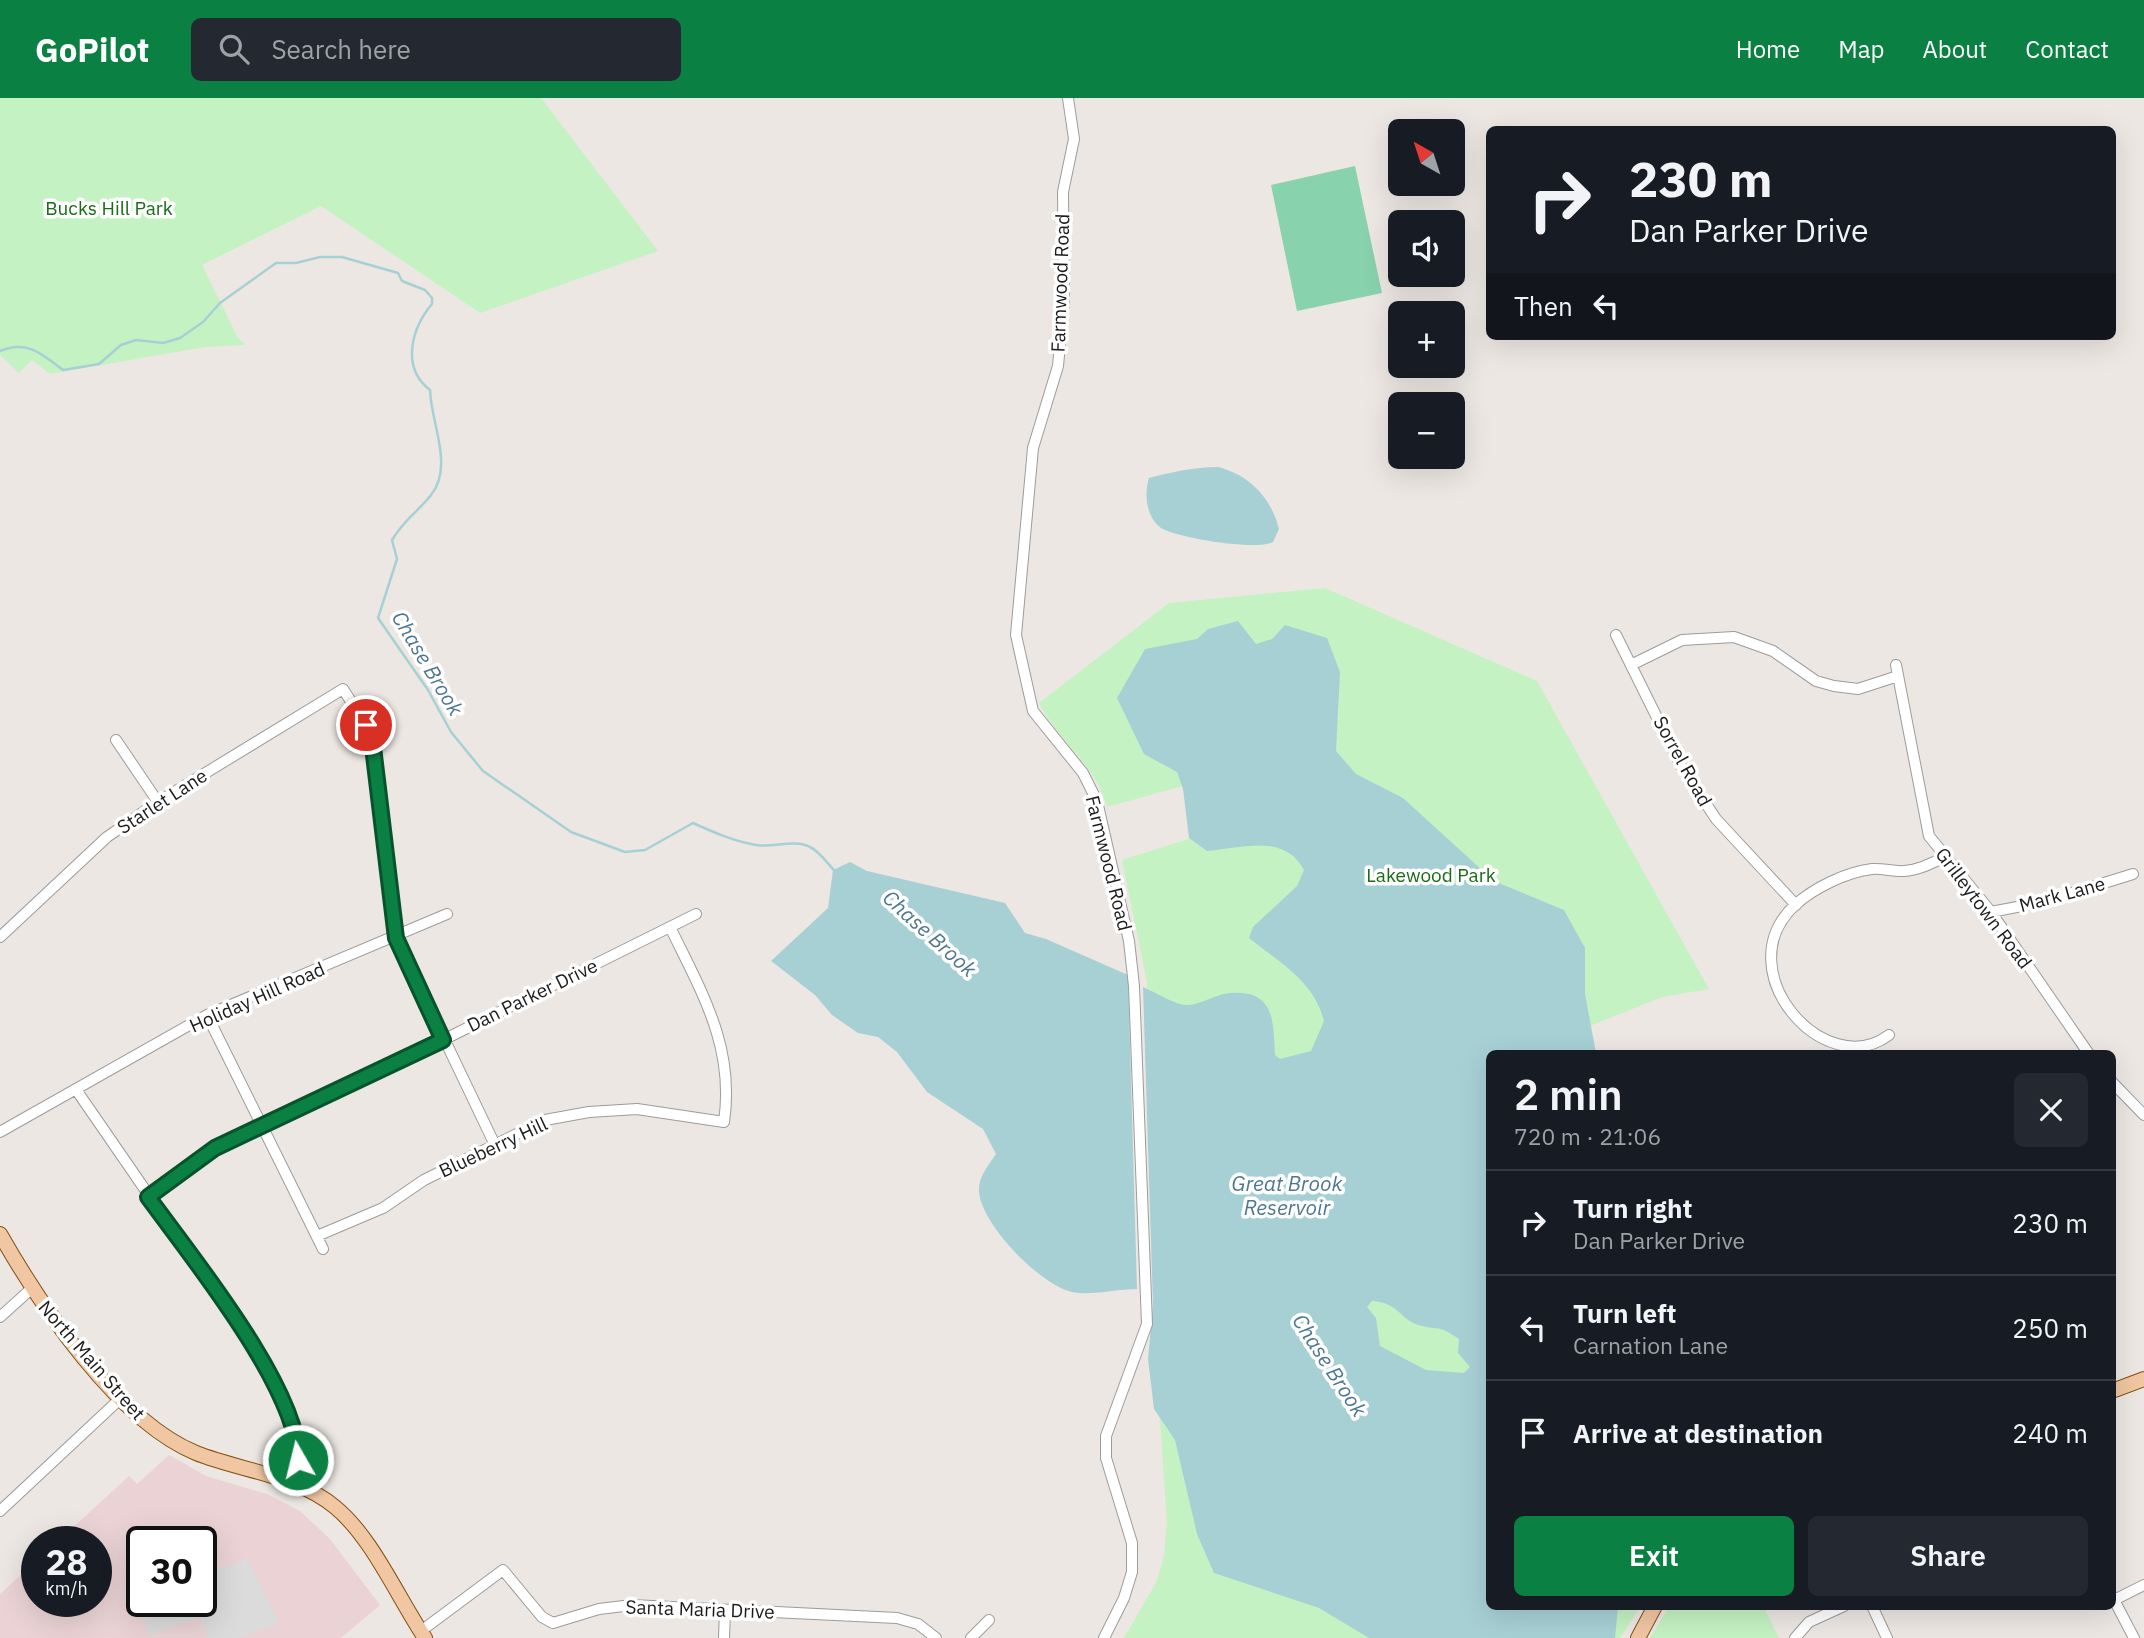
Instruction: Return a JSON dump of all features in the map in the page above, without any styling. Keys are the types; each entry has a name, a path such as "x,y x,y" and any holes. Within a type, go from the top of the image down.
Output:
{"main road":[{"name":"North Main Street","path":"0,1234 31,1289 53,1320 121,1398 167,1438 195,1453 293,1484 335,1506 353,1524 423,1634"},
{"path":"2116,1390 2144,1379"},
{"path":"1638,1638 1652,1610"}],"street":[{"name":"Farmwood Road","path":"1068,98 1074,139 1063,192 1064,301 1058,366 1034,447 1016,635 1033,711 1083,773 1097,801 1129,941 1134,986 1147,1324 1106,1436 1106,1458 1132,1543 1132,1572 1125,1598 1104,1638"},
{"name":"Sorrel Road","path":"1616,635 1633,664 1680,764 1716,819 1796,905"},
{"name":"Grilleytown Road","path":"1633,664 1682,640 1734,637 1773,651 1816,681 1834,686 1858,688 1897,671 1929,836 1991,912 2086,1050"},
{"name":"Starlet Lane","path":"0,937 107,837 158,802 343,689 366,725 373,747 396,938"},
{"path":"116,740 158,802"},
{"path":"1889,1035 1874,1046 1857,1047 1832,1042 1790,1012 1776,991 1769,966 1772,941 1780,924 1796,905 1849,873 1874,869 1919,869 1945,857"},
{"name":"Mark Lane","path":"1991,912 2043,902 2133,874"},
{"name":"Holiday Hill Road","path":"0,1132 77,1091 207,1015 396,938 447,914"},
{"name":"Dan Parker Drive","path":"148,1197 215,1148 443,1040 696,914"},
{"name":"Blueberry Hill","path":"317,1236 383,1208 424,1180 545,1120 589,1112 638,1109 724,1122 728,1092 723,1048 710,1010 670,927"},
{"path":"396,938 494,1143"},
{"path":"207,1015 323,1249"},
{"path":"2116,1086 2144,1115"},
{"path":"77,1091 257,1352 298,1441 293,1484"},
{"path":"0,1317 31,1289"},
{"path":"0,1511 121,1398"},
{"name":"Santa Maria Drive","path":"423,1634 502,1570 510,1575 542,1617 553,1623 599,1609 623,1606 897,1618 918,1624 936,1638"},
{"path":"2116,1597 2144,1585"},
{"path":"2116,1604 2134,1638"},
{"path":"724,1638 725,1610"},
{"path":"1798,1633 1837,1610"},
{"path":"1874,1610 1887,1638"},
{"path":"971,1638 989,1620"}],"shaded area":[{"path":"169,1455 206,1476 267,1494 300,1511 330,1539 380,1605 341,1638 0,1638 0,1594 21,1575 21,1617 112,1617 112,1526 74,1526 129,1476 137,1484"},
{"path":"247,1559 279,1623 240,1638 208,1638 199,1617 217,1617 217,1570"},
{"path":"141,1617 199,1617 149,1636"}],"green space":[{"name":"Bucks Hill Park","path":"0,98 541,98 658,251 480,313 321,206 202,265 238,338 246,345 205,347 50,374 32,360 19,373 0,355"},
{"path":"1355,166 1382,293 1297,311 1271,185"},
{"name":"Great Brook Reservoir","path":"1325,588 1537,681 1709,989 1662,997 1577,1031 1504,1050 1486,1050 1486,1610 1638,1610 1620,1638 1124,1638 1157,1581 1164,1555 1167,1523 1156,1360 1147,982 1122,860 1252,819 1215,777 1107,807 1094,778 1056,730 1039,703 1169,603"},
{"path":"1667,1610 1765,1610 1779,1638 1650,1638"}],"water":[{"path":"1218,467 1249,482 1264,497 1279,529 1273,542 1235,544 1183,536 1161,528 1152,518 1148,505 1149,478 1183,470"},
{"name":"Great Brook Reservoir","path":"1238,621 1256,644 1272,639 1285,625 1327,638 1340,672 1336,751 1356,774 1403,798 1494,881 1564,910 1585,948 1585,994 1595,1050 1486,1050 1486,1610 1618,1610 1615,1638 1369,1638 1319,1608 1214,1573 1197,1534 1175,1440 1154,1409 1148,1359 1153,1305 1143,987 1184,1005 1230,993 1245,993 1256,997 1269,1010 1274,1031 1275,1055 1280,1059 1311,1051 1324,1021 1319,1007 1304,984 1249,938 1253,927 1297,886 1304,870 1296,858 1274,847 1247,846 1207,851 1189,838 1183,789 1177,772 1144,754 1117,698 1145,649 1197,639 1208,629","holes":["1372,1301 1388,1305 1415,1324 1444,1330 1459,1339 1458,1353 1470,1367 1464,1373 1426,1370 1380,1346 1376,1318 1367,1307"]},
{"path":"850,862 867,871 1005,903 1025,933 1046,939 1128,975 1137,1289 1072,1292 1044,1278 1029,1266 1001,1236 983,1205 979,1192 980,1181 996,1154 983,1129 927,1092 897,1052 878,1037 858,1033 832,1015 815,995 771,961 828,908 833,870"}],"waterway":[{"name":"Chase Brook","path":"0,351 18,347 33,350 63,370 99,364 121,345 136,340 163,343 180,338 203,322 220,303 276,263 342,257 398,273 402,281 425,290 432,298 432,304 414,336 412,360 415,371 430,390 440,444 441,471 438,484 431,495 392,540 397,559 378,618 428,690 451,732 483,771 571,832 625,852 645,850 693,823 731,839 756,845 804,845 817,851 834,870"}],"route":[{"path":"298,1460 298,1441 293,1425 257,1352 148,1197 215,1148 443,1040 396,938 373,747 366,725"}],"park label":[{"name":"Lakewood Park","path":"1431,875"}]}
